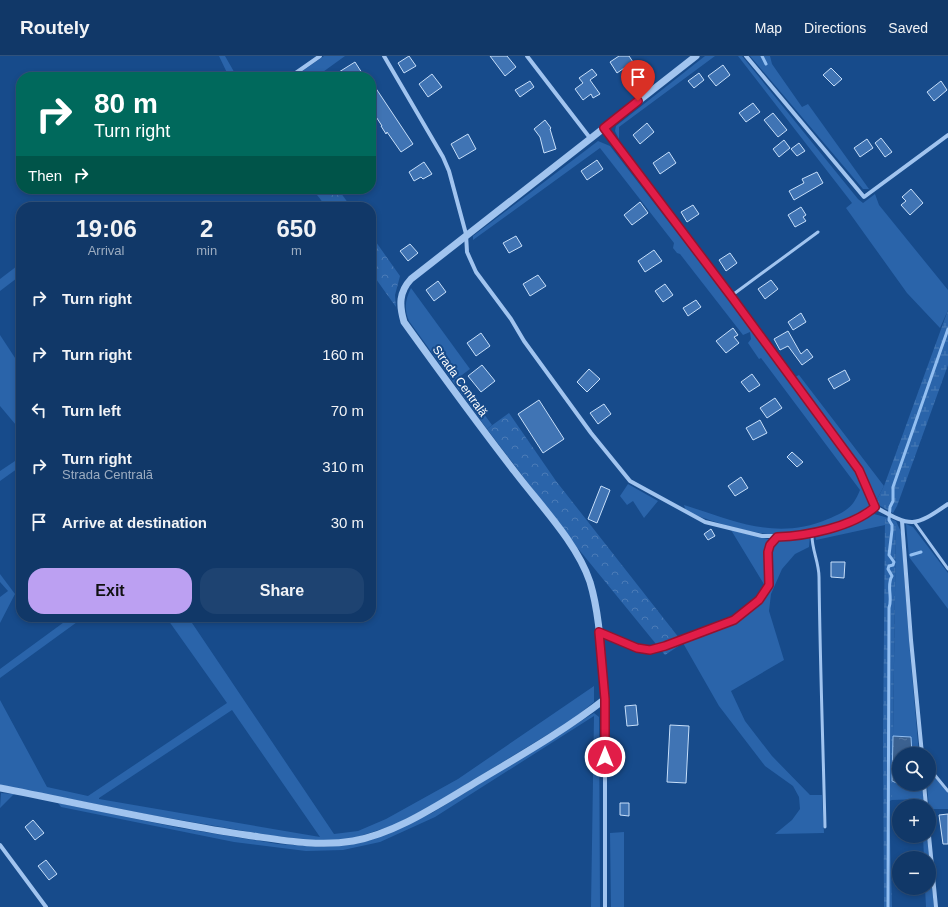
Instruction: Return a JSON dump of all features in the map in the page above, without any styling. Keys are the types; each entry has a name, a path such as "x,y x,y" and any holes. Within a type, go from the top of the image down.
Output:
{"street":[{"path":"297,72 320,56"},
{"path":"384,56 443,157 449,171 466,234 467,252 476,272 511,319 524,342 623,474 637,486 705,522 762,536 777,537 812,533 851,521 867,514 875,507"},
{"path":"527,56 590,138"},
{"name":"Strada Centrală","path":"605,907 605,699 599,632 590,582 570,543 476,421 404,322 400,309 404,287 410,279 696,56"},
{"path":"746,56 864,197 948,135"},
{"path":"604,128 731,296 859,470 875,507 896,518 915,523 928,518 948,504"},
{"path":"902,520 911,640 921,747"},
{"path":"0,788 216,831 317,844 352,841 369,838 430,809 517,758 587,713 605,699"},
{"path":"930,843 936,907"},
{"path":"0,845 46,907"}],"lane":[{"path":"731,296 818,232"},
{"path":"915,523 948,569"},
{"path":"812,533 811,543 816,554 819,572 820,657 826,827"},
{"path":"599,632 637,648 650,650 665,646 734,620 759,600 769,585 768,552 770,545 777,537"},
{"path":"936,776 948,791"}],"green space":[{"path":"219,56 225,56 234,72 227,72"},
{"path":"324,56 345,56 323,72 301,72"},
{"path":"705,56 715,56 619,127 619,139 615,131 616,126"},
{"path":"738,56 742,56 858,199 863,203 875,194 879,205 948,290 948,310 940,328 907,293 846,208 852,203"},
{"path":"750,56 770,56 772,64 802,107 808,104 869,189 863,189"},
{"path":"598,141 610,146 743,318 855,470 863,483 870,505 864,512 852,518 814,530 788,535 777,535 764,534 736,528 708,520 686,511 684,505 756,526 791,528 809,525 839,514 848,509 860,490 761,358 759,359 748,343 751,339 750,332 743,335 680,254 673,248 674,243 600,148 473,240 473,236"},
{"path":"317,194 342,194 347,202 322,202"},
{"path":"376,242 400,276 395,295 396,307 376,279"},
{"path":"16,267 16,279 0,291 0,279"},
{"path":"411,288 470,369 458,378 492,425 487,429 409,321 406,312 406,304"},
{"path":"948,310 948,365 897,506 893,513 875,503 884,486"},
{"path":"0,335 16,359 16,425 0,406"},
{"path":"799,375 884,486 875,503 864,472 795,377"},
{"path":"509,413 556,481 683,643 665,655 576,546 487,429"},
{"path":"16,460 16,470 0,481 0,471"},
{"path":"628,484 658,501 644,518 633,501 627,505 620,496"},
{"path":"874,514 885,517 885,525 816,540 815,535 850,524"},
{"path":"885,517 896,521 892,800 889,801 892,907 884,907 883,738"},
{"path":"896,521 901,532 918,747 912,747 911,737 893,736"},
{"path":"906,524 913,527 948,573 948,609 909,557"},
{"path":"731,530 772,540 767,551 768,574 765,586"},
{"path":"810,536 809,547 795,554 782,569 771,594 769,611 784,660 731,691 745,721 772,756 810,795 822,795 824,833 775,834 792,820 800,809 799,797 793,786 765,766 719,706 683,643 736,621 749,613 767,592 772,579 772,551 774,546 778,541"},
{"path":"0,574 15,594 0,623 0,597 8,591 0,582"},
{"path":"64,622 77,622 0,678 0,669"},
{"path":"170,622 191,622 334,834 358,831 386,819 458,779 594,686 594,702 573,719 429,807 394,825 351,839 323,841 273,836 151,815 0,785 0,700 47,787 88,796 227,703","holes":["232,710 320,837 99,799"]},
{"path":"594,713 599,717 600,907 591,907 594,716 435,817 380,842 343,850 306,851 234,842 61,807 58,803 180,828 278,844 322,847 354,844 371,840 432,813"},
{"path":"936,779 948,793 948,809 936,809 936,799 928,799 928,791 936,791"},
{"path":"892,791 923,791 923,799 892,799"},
{"path":"1,793 14,794 0,808"},
{"path":"624,832 624,907 611,907 610,833"},
{"path":"923,843 928,843 928,851 924,851"},
{"path":"925,895 933,895 934,907 926,907"}],"water":[{"path":"893,736 911,737 912,747 893,747"}],"building":[{"path":"409,56 416,66 404,73 398,63"},
{"path":"490,56 507,56 516,67 505,76"},
{"path":"619,56 629,56 633,62 617,73 610,62"},
{"path":"355,62 361,72 339,72"},
{"path":"723,65 730,75 716,86 708,76"},
{"path":"831,68 842,79 834,86 823,75"},
{"path":"592,69 597,75 590,80 600,94 593,98 591,94 583,100 575,89 583,83 579,78"},
{"path":"699,73 704,80 694,88 688,81"},
{"path":"432,74 442,87 428,97 419,84"},
{"path":"530,81 534,87 520,97 515,90"},
{"path":"941,81 947,90 934,101 927,92"},
{"path":"376,88 413,144 401,152 387,132 386,134 376,117"},
{"path":"753,103 760,112 746,122 739,113"},
{"path":"773,113 787,130 778,137 764,120"},
{"path":"545,120 551,128 550,129 556,149 544,153 540,137 534,129"},
{"path":"647,123 654,132 640,144 633,135"},
{"path":"468,134 476,149 459,159 451,144"},
{"path":"881,138 892,152 885,157 875,143"},
{"path":"867,139 873,148 860,157 854,148"},
{"path":"784,140 790,148 779,157 773,149"},
{"path":"799,143 805,151 797,156 791,149"},
{"path":"669,152 676,163 660,174 653,163"},
{"path":"597,160 603,169 587,180 581,171"},
{"path":"424,162 432,174 423,179 421,177 414,181 409,172"},
{"path":"817,172 823,183 794,200 789,191 804,183 802,179"},
{"path":"911,189 923,203 910,215 901,205 906,201 902,197"},
{"path":"640,202 648,213 632,225 624,215"},
{"path":"693,205 699,214 687,222 681,212"},
{"path":"801,207 806,215 803,217 806,221 795,227 788,215"},
{"path":"516,236 522,246 509,253 503,243"},
{"path":"410,244 418,253 408,261 400,251"},
{"path":"654,250 662,261 645,272 638,261"},
{"path":"730,253 737,263 726,271 719,260"},
{"path":"538,275 546,286 530,296 523,284"},
{"path":"771,280 778,289 765,299 758,289"},
{"path":"438,281 446,292 434,301 426,290"},
{"path":"665,284 673,295 663,302 655,291"},
{"path":"696,300 701,307 688,316 683,308"},
{"path":"801,313 806,322 793,330 788,322"},
{"path":"733,328 738,335 734,337 739,343 726,353 716,341"},
{"path":"788,331 801,354 807,349 813,357 802,365 788,346 780,350 774,339"},
{"path":"481,333 490,346 476,356 467,343"},
{"path":"482,365 495,381 481,392 468,376"},
{"path":"589,369 600,379 587,392 577,382"},
{"path":"845,370 850,380 834,389 828,379"},
{"path":"752,374 760,385 749,392 741,382"},
{"path":"775,398 782,408 767,418 760,408"},
{"path":"539,400 564,439 543,453 518,414"},
{"path":"604,404 611,414 598,424 590,413"},
{"path":"760,420 767,433 753,440 746,428"},
{"path":"792,452 803,462 797,467 787,457"},
{"path":"741,477 748,488 735,496 728,486"},
{"path":"601,486 610,490 597,523 588,519"},
{"path":"711,529 715,536 708,540 704,534"},
{"path":"831,562 845,562 844,578 831,577"},
{"path":"636,705 638,725 627,726 625,706"},
{"path":"670,725 689,726 686,783 667,782"},
{"path":"620,803 629,803 629,816 620,815"},
{"path":"948,814 948,844 943,844 939,815"},
{"path":"33,820 44,833 35,840 25,827"},
{"path":"46,860 57,874 49,880 38,866"}],"waterway":[{"path":"762,56 766,64"},
{"path":"888,907 889,608 890,580 892,576 888,569 894,562 889,555 892,530 892,525 889,520 890,507 893,501 893,487 948,329"},
{"path":"911,555 921,552"}],"route":[{"path":"605,757 605,699 599,632 637,648 650,650 665,646 734,620 759,600 769,585 770,569 768,552 770,545 777,537 812,533 851,521 867,514 875,507 869,490 859,470 731,296 604,128 638,101"}]}
